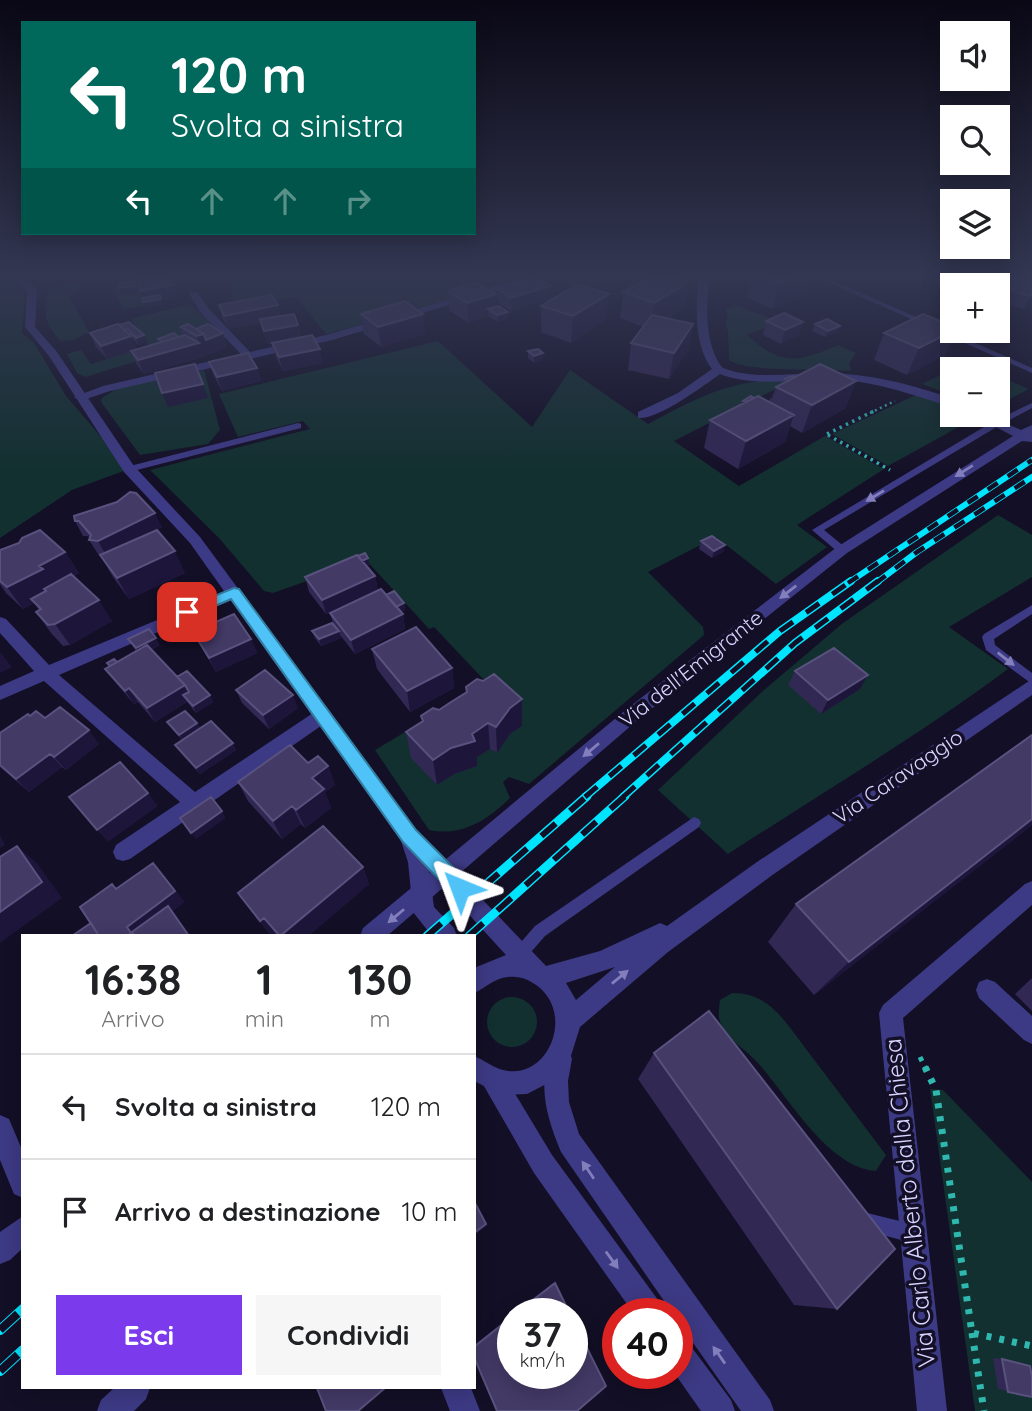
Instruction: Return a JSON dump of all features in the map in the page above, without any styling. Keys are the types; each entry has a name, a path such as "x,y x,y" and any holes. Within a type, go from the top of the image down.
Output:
{"street":[{"path":"44,344 129,469 195,540 409,836 533,967 558,989 569,1021 566,1044 553,1066 531,1081 506,1084 482,1077"},
{"path":"236,344 248,356"},
{"path":"80,397 107,388 299,344"},
{"path":"707,344 709,360 719,370 740,377 835,376 917,390 940,399"},
{"path":"642,415 681,395 719,370"},
{"path":"1007,427 1028,435"},
{"name":"Via dell'Emigrante","path":"373,934 634,713 842,550 1028,435"},
{"path":"0,693 234,593"},
{"path":"0,623 46,673 194,803"},
{"name":"Via Caravaggio","path":"569,1021 660,944 764,869 1032,686"},
{"path":"123,852 322,716"},
{"path":"409,836 418,862 424,912 444,934"},
{"name":"Via Caravaggio","path":"476,981 496,968 514,965 533,967 602,962 655,937 721,892 764,869"},
{"name":"Via Carlo Alberto dalla Chiesa","path":"932,1411 891,1013 1032,891"},
{"path":"987,990 1032,1032"},
{"path":"561,1055 554,1088 555,1104 570,1143 759,1411"},
{"path":"482,1077 639,1298"},
{"path":"0,1128 21,1180"},
{"path":"0,1250 21,1232"},
{"path":"693,1373 720,1411"},
{"path":"112,1411 134,1389"},
{"path":"456,1389 465,1411"}],"lane":[{"path":"971,344 1032,371"},
{"path":"1010,416 1032,405"},
{"path":"129,469 298,426"},
{"path":"842,550 817,530 990,427"},
{"path":"1032,609 988,637 990,647 1032,680"},
{"path":"533,967 540,931 694,823"},
{"path":"850,1209 859,1220 913,1233"}],"path":[{"path":"889,469 827,434 917,390"},
{"path":"920,1057 936,1090 984,1411"},
{"path":"972,1333 1032,1346"}],"green space":[{"path":"0,344 35,344 66,396 129,469 72,490 0,538"},
{"path":"147,344 162,344 150,348"},
{"path":"426,344 441,344 532,427 570,370 648,424 716,391 752,382 791,381 674,441 739,486 825,436 884,469 797,525 827,547 776,584 716,537 648,572 703,627 704,635 529,784 509,777 503,782 510,798 493,813 463,829 441,832 429,830 375,750 487,683 434,627 429,629 366,560 273,593 264,591 218,537 150,470 310,429 303,421 238,437 219,394"},
{"path":"728,344 758,344 781,357 791,358 812,355 838,345 856,353 849,363 851,371 751,367 729,360"},
{"path":"81,350 91,364 130,352 137,361 85,377 77,373 67,354"},
{"path":"204,370 220,430 208,444 140,455 101,402 102,398 118,388"},
{"path":"940,375 940,391 922,384"},
{"path":"1010,381 1029,389 1010,399"},
{"path":"916,395 940,403 940,427 959,427 888,466 832,434"},
{"path":"998,515 1032,535 1032,577 949,627 1008,669 905,741 728,854 658,790 764,690 843,623"},
{"path":"732,993 750,995 764,1002 788,1025 886,1155 876,1171 858,1167 824,1143 756,1061 729,1036 720,1023 719,1010 720,1000"},
{"path":"512,997 530,1004 537,1022 530,1040 512,1047 494,1040 487,1022 494,1004"},
{"path":"930,1089 943,1090 1032,1182 1032,1411 975,1411"}],"building":[{"path":"155,344 196,344 138,360 131,351"},
{"path":"272,344 317,344 320,349 279,357"},
{"path":"635,344 680,344 674,353"},
{"path":"909,344 927,344 919,348"},
{"path":"538,349 543,353 534,356 528,351"},
{"path":"248,353 257,368 217,377 209,362"},
{"path":"195,364 203,384 162,393 155,373"},
{"path":"820,364 856,381 812,405 776,387"},
{"path":"758,396 794,415 746,441 710,420"},
{"path":"130,492 136,493 155,513 98,541 89,540 91,535 79,521 75,521 74,516 117,502"},
{"path":"40,530 65,552 39,566 43,569 7,587 0,581 0,550 19,543 22,538"},
{"path":"157,530 175,551 117,578 100,555"},
{"path":"712,536 725,545 714,551 701,541"},
{"path":"365,553 368,558 362,561 358,556"},
{"path":"357,555 375,576 322,600 305,577"},
{"path":"71,574 99,600 55,624 48,625 36,612 41,609 31,599"},
{"path":"381,589 403,614 351,640 330,613"},
{"path":"394,591 404,603 396,607 386,595"},
{"path":"234,614 251,639 209,658 193,632"},
{"path":"332,623 339,631 319,639 312,631"},
{"path":"416,627 452,668 407,691 372,649"},
{"path":"149,629 156,638 136,648 128,639"},
{"path":"147,645 185,685 147,708 129,688 125,691 105,669"},
{"path":"834,648 868,675 828,700 795,671"},
{"path":"114,659 117,662 110,666 107,663"},
{"path":"265,670 293,695 263,715 236,690"},
{"path":"187,671 210,695 193,706 183,695 189,692 177,677"},
{"path":"494,674 522,699 510,708 496,727 488,723 472,734 475,741 451,748 433,760 406,732 423,721 421,716 433,708 439,710 467,692 466,687 477,679 483,681"},
{"path":"60,707 89,730 54,757 50,754 16,779 0,765 0,733 28,714 30,716 36,711 45,718"},
{"path":"185,711 197,723 179,735 167,722"},
{"path":"211,721 233,743 196,768 175,745"},
{"path":"1032,735 1032,819 849,962 796,904"},
{"path":"290,745 308,763 318,756 328,766 312,778 324,789 296,810 292,806 273,821 238,782"},
{"path":"120,762 148,793 97,830 69,797"},
{"path":"211,797 222,811 191,833 180,818"},
{"path":"323,826 363,867 282,934 278,934 264,918 260,921 238,893"},
{"path":"17,846 42,882 0,912 0,857"},
{"path":"153,863 175,891 127,927 130,934 98,934 80,907 112,884 116,889"},
{"path":"168,906 188,934 134,934 132,932"},
{"path":"91,923 98,934 75,934"},
{"path":"709,1011 895,1249 837,1309 654,1053"},
{"path":"476,1205 486,1224 476,1232"},
{"path":"555,1283 562,1298 536,1298"},
{"path":"497,1329 497,1389 588,1389 588,1350 602,1378 603,1389 577,1411 497,1411 476,1362 476,1345"},
{"path":"1002,1359 1030,1366 1032,1397 1008,1392"},
{"path":"317,1389 384,1389 358,1411 326,1411"}],"railway":[{"path":"848,583 1032,460"},
{"path":"876,583 917,552 1032,477"},
{"path":"585,797 780,631 851,581"},
{"path":"623,797 795,643 878,581"},
{"path":"429,934 587,796"},
{"path":"471,934 625,796"},
{"path":"0,1330 21,1311"},
{"path":"0,1371 21,1352"}],"route":[{"path":"187,612 234,593 409,836 460,888"}]}
